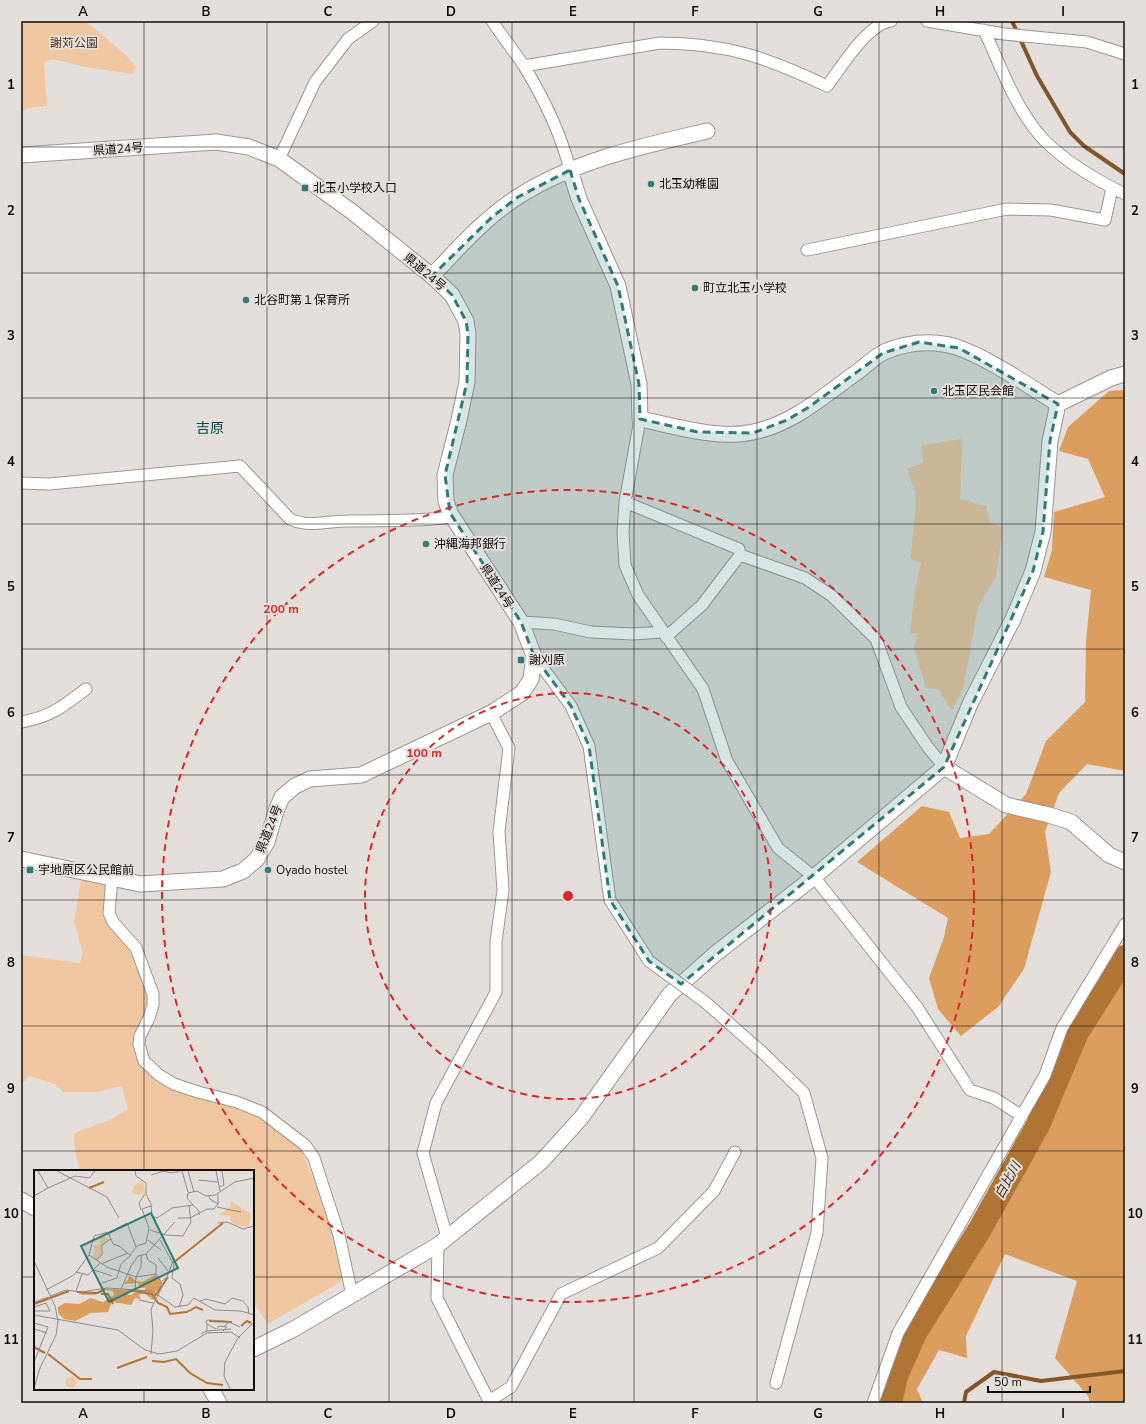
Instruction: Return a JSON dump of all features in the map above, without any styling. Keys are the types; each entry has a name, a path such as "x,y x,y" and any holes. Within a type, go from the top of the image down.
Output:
{"street":[{"path":"279,159 315,82 348,38 373,21"},
{"path":"492,21 524,66 565,148 579,199 618,286 639,384 640,419 625,502 623,532 625,565 638,595 703,690 727,762 778,848 814,877 917,1007 970,1090 994,1098 1022,1116"},
{"path":"524,66 660,43 682,43 716,46 745,53 780,64 828,86 864,40 876,28 891,21"},
{"path":"927,21 1004,34 1087,42 1125,54"},
{"path":"984,30 1016,98 1044,139 1076,166 1112,188 1125,194"},
{"path":"432,276 462,244 492,217 518,197 544,182 570,170 609,156 707,131"},
{"name":"県道24号","path":"21,155 216,142 249,147 279,159 351,211 432,276 452,295 466,320 468,334 467,382 444,475 446,501 452,517 521,622 534,656 531,679 522,693 491,713 361,775 310,779 295,786 282,797 266,842 257,859 243,871 223,879 140,884 21,859"},
{"path":"807,250 1007,210 1050,210 1105,220 1112,188"},
{"path":"640,419 698,432 734,435 753,433 787,420 809,407 883,353 919,342 944,344 959,348 1006,372 1058,404"},
{"path":"1058,404 1111,378 1125,374"},
{"path":"254,1349 292,1330 442,1241 541,1162 581,1118 670,994 715,954 814,877 944,767 970,704 1014,619 1033,571 1043,532 1050,441 1058,404"},
{"path":"21,483 49,484 240,466 290,519 300,524 312,525 342,521 425,521 452,517"},
{"path":"521,622 554,624 591,632 665,635 702,604 740,555 739,549 625,502"},
{"path":"740,555 805,578 832,596 876,639 901,706 927,746 944,767 1006,805 1049,814 1071,822 1109,855 1125,862"},
{"path":"534,656 571,706 589,746 610,900 648,962 705,1002 763,1053 804,1093 822,1158 817,1233 776,1383"},
{"path":"21,722 40,719 53,712 86,689"},
{"path":"491,713 508,748 499,832 503,890 496,942 496,992 436,1104 423,1154 442,1241 437,1298 489,1402 511,1387 560,1294 658,1248 714,1191 735,1152"},
{"path":"112,878 109,913 113,922 136,948 153,994 153,1005 140,1040 144,1061 159,1075 174,1084 237,1102 262,1112 305,1145 314,1158 339,1235 352,1295"},
{"path":"873,1403 898,1333 1045,1075 1062,1028 1125,924"},
{"path":"21,1200 34,1207"},
{"path":"212,1390 219,1403"}],"highlighted area":[{"path":"570,170 579,199 618,286 639,384 640,419 698,432 753,433 787,420 809,407 883,353 919,342 959,348 1058,404 1050,441 1043,532 1033,571 944,767 681,984 649,961 610,900 589,746 571,706 534,656 521,622 450,513 445,475 467,382 468,334 466,321 452,295 432,276 492,217 518,197"}],"green space":[{"name":"謝苅公園","path":"21,21 85,21 125,54 136,67 133,74 85,67 53,59 44,62 47,106 27,108 21,113"},
{"path":"962,439 960,499 986,506 990,522 1003,527 996,577 978,607 963,689 952,710 938,689 926,688 914,647 917,634 910,633 915,589 921,563 910,559 915,514 915,492 907,469 923,463 921,445"},
{"path":"82,873 112,879 109,909 136,949 152,997 140,1043 157,1074 221,1097 289,1132 300,1148 318,1189 333,1237 342,1281 268,1324 254,1303 254,1170 80,1170 75,1151 74,1133 110,1120 128,1109 122,1086 97,1092 63,1092 55,1084 29,1076 21,1085 21,955 80,963 83,953 74,922"}],"shaded area":[{"path":"1125,390 1125,771 1087,764 1059,793 1045,832 1051,872 1024,969 998,1007 961,1036 938,1009 929,978 944,937 948,918 857,862 922,806 949,812 960,838 989,834 1026,794 1046,741 1085,702 1086,641 1091,590 1044,577 1052,550 1054,512 1105,497 1088,459 1059,451 1068,427 1109,391"},
{"path":"1125,946 1125,1403 1090,1403 1088,1396 1055,1358 1077,1281 1005,1254 966,1336 967,1358 939,1350 917,1389 923,1403 887,1403 886,1400 894,1366 919,1312 1020,1141 1080,1016"}],"waterway":[{"path":"1012,21 1037,76 1070,132 1084,146 1125,174"},
{"name":"白比川","path":"890,1403 896,1376 915,1333 980,1229 1038,1125 1077,1032 1125,957"},
{"path":"964,1403 966,1392 994,1372 1041,1381 1125,1371"}],"place":[{"name":"北玉幼稚園","path":"651,184"},
{"name":"北玉小学校入口","path":"305,188"},
{"name":"町立北玉小学校","path":"695,288"},
{"name":"北谷町第１保育所","path":"246,300"},
{"name":"北玉区民会館","path":"934,391"},
{"name":"沖縄海邦銀行","path":"426,544"},
{"name":"謝刈原","path":"521,660"},
{"name":"宇地原区公民館前","path":"30,870"},
{"name":"Oyado hostel","path":"268,870"}],"district":[{"name":"吉原","path":"210,428"}]}
